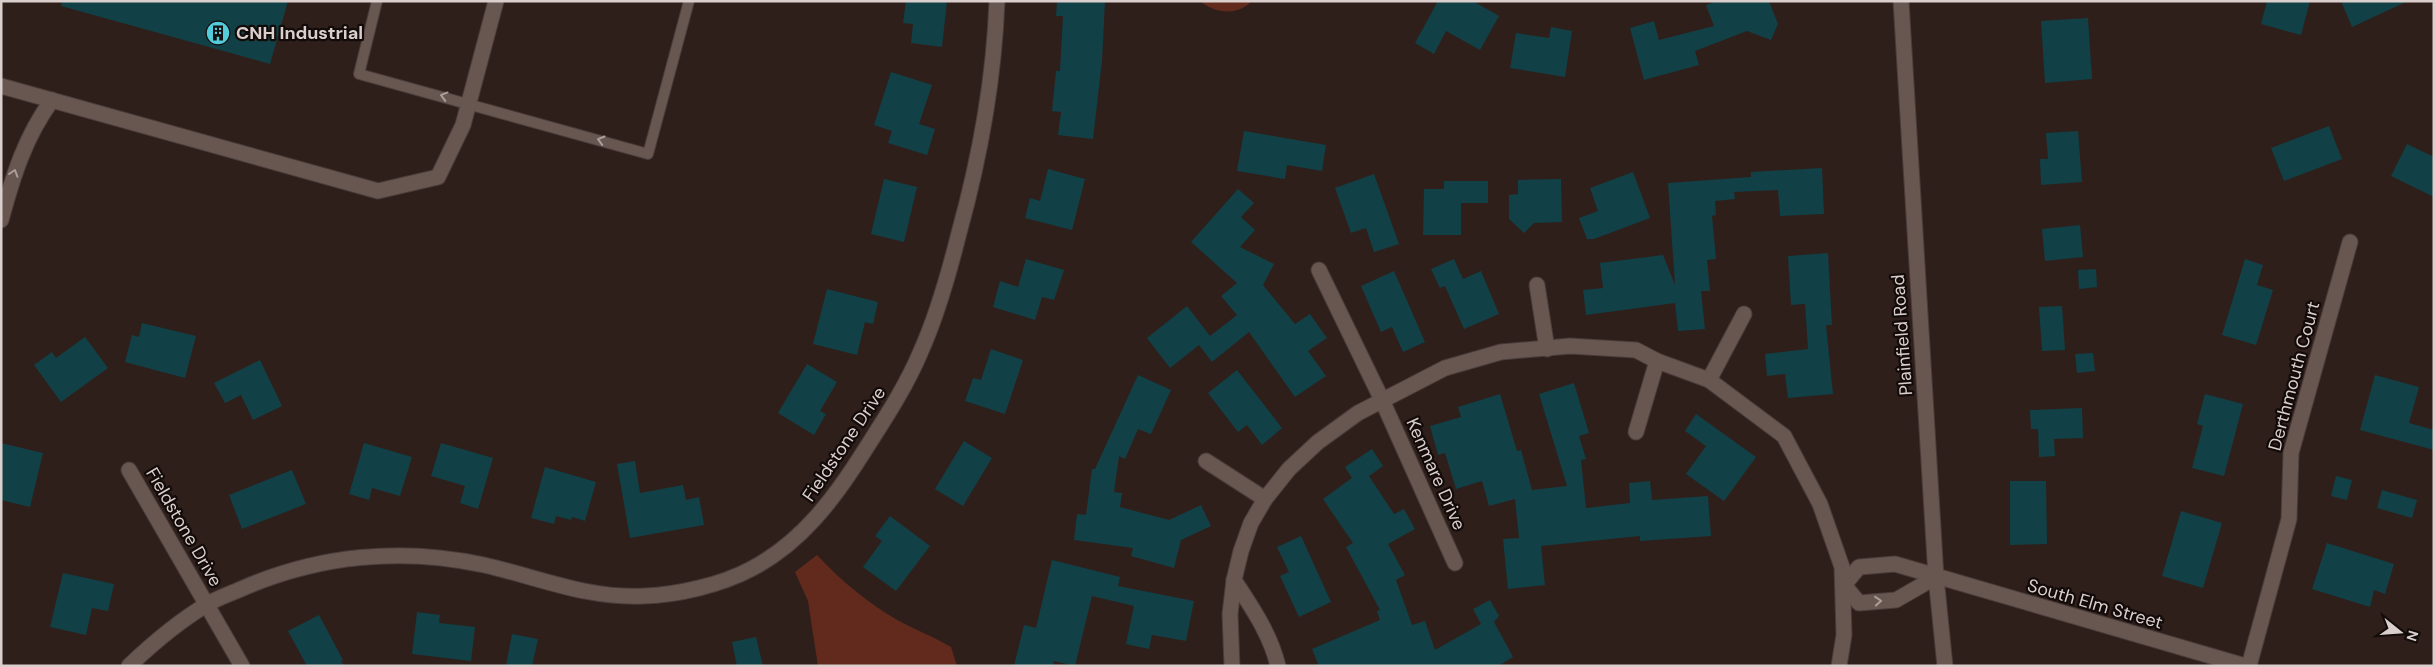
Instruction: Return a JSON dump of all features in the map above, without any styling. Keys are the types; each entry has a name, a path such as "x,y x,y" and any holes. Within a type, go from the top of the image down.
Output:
{"street":[{"path":"1,86 378,191 438,177 463,125 496,1"},
{"name":"Fieldstone Drive","path":"129,666 158,638 207,604 260,580 330,561 395,555 463,561 594,593 643,596 673,593 701,587 751,570 791,542 825,510 840,490 892,408 922,350 944,290 972,185 988,104 997,1"},
{"name":"Plainfield Road","path":"1901,1 1936,577 1944,666"},
{"path":"1,220 5,192 31,133 52,100"},
{"name":"Derthmouth Court","path":"2247,666 2289,520 2291,453 2350,242"},
{"name":"Kenmare Drive","path":"1318,270 1382,400 1455,563"},
{"path":"1538,285 1547,349"},
{"path":"1709,380 1744,314"},
{"path":"1232,666 1230,614 1240,551 1251,523 1265,499 1289,469 1318,442 1358,413 1446,368 1501,352 1570,346 1636,350 1657,361 1709,380 1784,436 1820,504 1842,567 1844,634 1839,666"},
{"path":"1636,432 1657,361"},
{"path":"1206,460 1265,499"},
{"name":"Fieldstone Drive","path":"130,470 207,604"},
{"path":"1844,585 1859,567 1895,564 1936,577"},
{"path":"1844,585 1858,603 1896,600 1936,577"},
{"name":"South Elm Street","path":"1936,577 2247,666"},
{"path":"1234,580 1257,614 1273,643 1278,666"},
{"path":"207,604 242,666"}],"lane":[{"path":"377,1 360,74 648,154 689,1"}],"shaded area":[{"path":"1200,1 1252,1 1240,9 1226,12 1213,9"},
{"path":"817,555 845,582 877,607 899,621 951,647 957,666 818,666 808,601 795,572"}],"building":[{"name":"CNH Industrial","path":"62,1 288,1 270,64 61,6"},
{"path":"906,1 947,1 942,47 911,43 913,24 903,23"},
{"path":"1057,1 1105,1 1102,61 1093,139 1058,135 1061,112 1052,111 1056,71 1060,71 1063,16 1056,16"},
{"path":"1438,1 1473,1 1499,16 1480,50 1446,31 1434,54 1415,43"},
{"path":"1717,1 1769,1 1778,24 1771,40 1747,31 1695,51 1699,65 1644,80 1630,28 1654,21 1659,40 1714,26 1706,5"},
{"path":"2267,1 2310,1 2301,35 2261,24"},
{"path":"2341,1 2408,1 2352,27"},
{"path":"2088,18 2092,79 2045,83 2041,21"},
{"path":"1551,27 1572,31 1565,77 1510,68 1516,33 1549,38"},
{"path":"891,72 932,85 919,124 935,129 927,155 888,143 892,131 874,125"},
{"path":"2329,126 2342,159 2284,181 2271,148"},
{"path":"1244,131 1326,145 1322,171 1287,165 1285,179 1237,171"},
{"path":"2078,131 2082,182 2041,185 2040,159 2048,159 2046,133"},
{"path":"2407,144 2434,157 2434,197 2391,176"},
{"path":"1822,168 1824,214 1780,216 1778,190 1734,192 1735,199 1715,201 1716,215 1712,216 1716,259 1707,260 1710,291 1701,291 1705,329 1678,331 1675,303 1586,315 1583,290 1603,288 1600,263 1663,255 1675,285 1668,183 1751,177 1751,172"},
{"path":"1048,169 1085,179 1072,230 1025,218 1030,198 1040,201"},
{"path":"1633,172 1650,218 1594,239 1587,239 1579,218 1598,211 1590,188"},
{"path":"1374,174 1399,244 1374,252 1366,228 1351,233 1335,188"},
{"path":"884,179 917,187 904,242 871,234"},
{"path":"1561,179 1562,222 1534,223 1524,233 1509,219 1509,195 1518,194 1518,180"},
{"path":"1444,181 1488,181 1488,203 1461,203 1461,235 1423,235 1424,189 1444,189"},
{"path":"1238,189 1254,203 1241,217 1255,230 1240,247 1274,264 1263,285 1295,324 1310,314 1327,338 1308,351 1326,376 1295,397 1249,332 1212,362 1199,345 1170,368 1147,338 1187,306 1210,336 1237,315 1221,296 1237,283 1191,242"},
{"path":"2080,225 2083,257 2045,261 2042,229"},
{"path":"1828,253 1832,325 1826,325 1833,394 1788,398 1785,374 1767,376 1765,354 1808,349 1805,304 1791,305 1788,256"},
{"path":"1026,259 1064,270 1054,300 1042,297 1035,320 993,307 1000,281 1018,287"},
{"path":"1454,259 1463,279 1481,271 1499,314 1464,329 1445,286 1440,288 1431,269"},
{"path":"2245,259 2263,265 2257,285 2273,290 2256,345 2222,335"},
{"path":"2096,269 2097,287 2079,289 2078,270"},
{"path":"1394,271 1425,342 1403,352 1392,327 1381,332 1361,286"},
{"path":"827,289 878,302 873,324 865,322 857,355 813,344"},
{"path":"2062,306 2065,350 2042,351 2039,307"},
{"path":"142,323 196,336 185,378 125,362 132,335 139,337"},
{"path":"85,337 108,368 61,402 34,365 52,352 56,358"},
{"path":"991,349 1023,360 1005,414 965,401 973,378 981,380"},
{"path":"2093,353 2095,371 2077,373 2075,354"},
{"path":"260,360 282,406 253,420 241,395 225,403 214,383"},
{"path":"807,364 837,382 820,411 826,414 814,435 778,413"},
{"path":"1237,370 1282,428 1262,445 1247,425 1238,432 1208,393"},
{"path":"1138,375 1171,390 1151,434 1138,429 1125,459 1119,456 1114,492 1122,493 1120,507 1169,520 1201,505 1211,526 1181,540 1174,568 1131,556 1133,548 1074,540 1077,514 1086,515 1092,469 1095,469"},
{"path":"2375,375 2419,387 2409,423 2434,430 2434,450 2360,430"},
{"path":"1574,383 1589,433 1579,436 1586,459 1581,460 1586,508 1630,503 1629,483 1650,481 1652,500 1708,496 1711,536 1640,541 1640,536 1541,546 1545,585 1508,589 1503,539 1519,538 1515,499 1489,506 1482,481 1456,489 1445,453 1438,455 1430,426 1461,417 1458,407 1500,394 1517,451 1521,450 1532,490 1567,486 1539,394"},
{"path":"2205,394 2243,404 2224,476 2192,468 2203,426 2197,424"},
{"path":"2082,408 2083,438 2054,439 2055,456 2039,457 2038,429 2031,429 2030,410"},
{"path":"1696,414 1756,457 1724,501 1686,474 1706,446 1685,431"},
{"path":"964,441 992,458 963,506 935,489"},
{"path":"1,443 43,453 30,507 1,500"},
{"path":"364,443 412,457 400,496 372,488 369,500 349,494"},
{"path":"441,443 493,458 478,509 460,503 465,486 431,476"},
{"path":"1372,449 1383,466 1369,476 1394,514 1404,509 1415,529 1388,544 1405,575 1396,580 1412,625 1425,621 1435,650 1481,624 1473,609 1490,600 1499,616 1494,622 1513,657 1498,666 1319,666 1312,649 1380,620 1377,611 1380,610 1346,547 1353,543 1323,499 1352,478 1345,467"},
{"path":"635,461 640,493 683,485 686,500 699,497 704,525 630,538 617,464"},
{"path":"545,467 596,482 585,521 572,517 571,520 556,516 554,524 531,518"},
{"path":"292,470 306,504 242,529 229,495"},
{"path":"2336,476 2352,480 2347,500 2331,496"},
{"path":"2010,481 2046,481 2047,544 2010,545"},
{"path":"2382,490 2417,500 2412,518 2377,508"},
{"path":"2181,511 2222,523 2203,588 2162,576"},
{"path":"890,516 930,546 896,591 863,567 882,541 875,536"},
{"path":"1301,536 1331,602 1299,617 1280,576 1289,572 1277,547"},
{"path":"2327,543 2394,564 2385,594 2374,590 2370,607 2312,589"},
{"path":"1052,560 1120,577 1118,586 1194,601 1186,641 1152,635 1149,649 1126,644 1134,606 1092,596 1075,666 1054,661 1053,666 1014,666 1024,625 1036,628"},
{"path":"63,573 114,584 108,611 92,608 86,635 50,627"},
{"path":"417,612 440,615 439,623 475,627 471,661 412,654"},
{"path":"319,615 343,660 341,661 344,666 307,666 288,631"},
{"path":"512,634 538,639 532,666 506,666"},
{"path":"756,637 763,666 737,666 732,642"}],"place":[{"name":"CNH Industrial","path":"218,33"}]}
